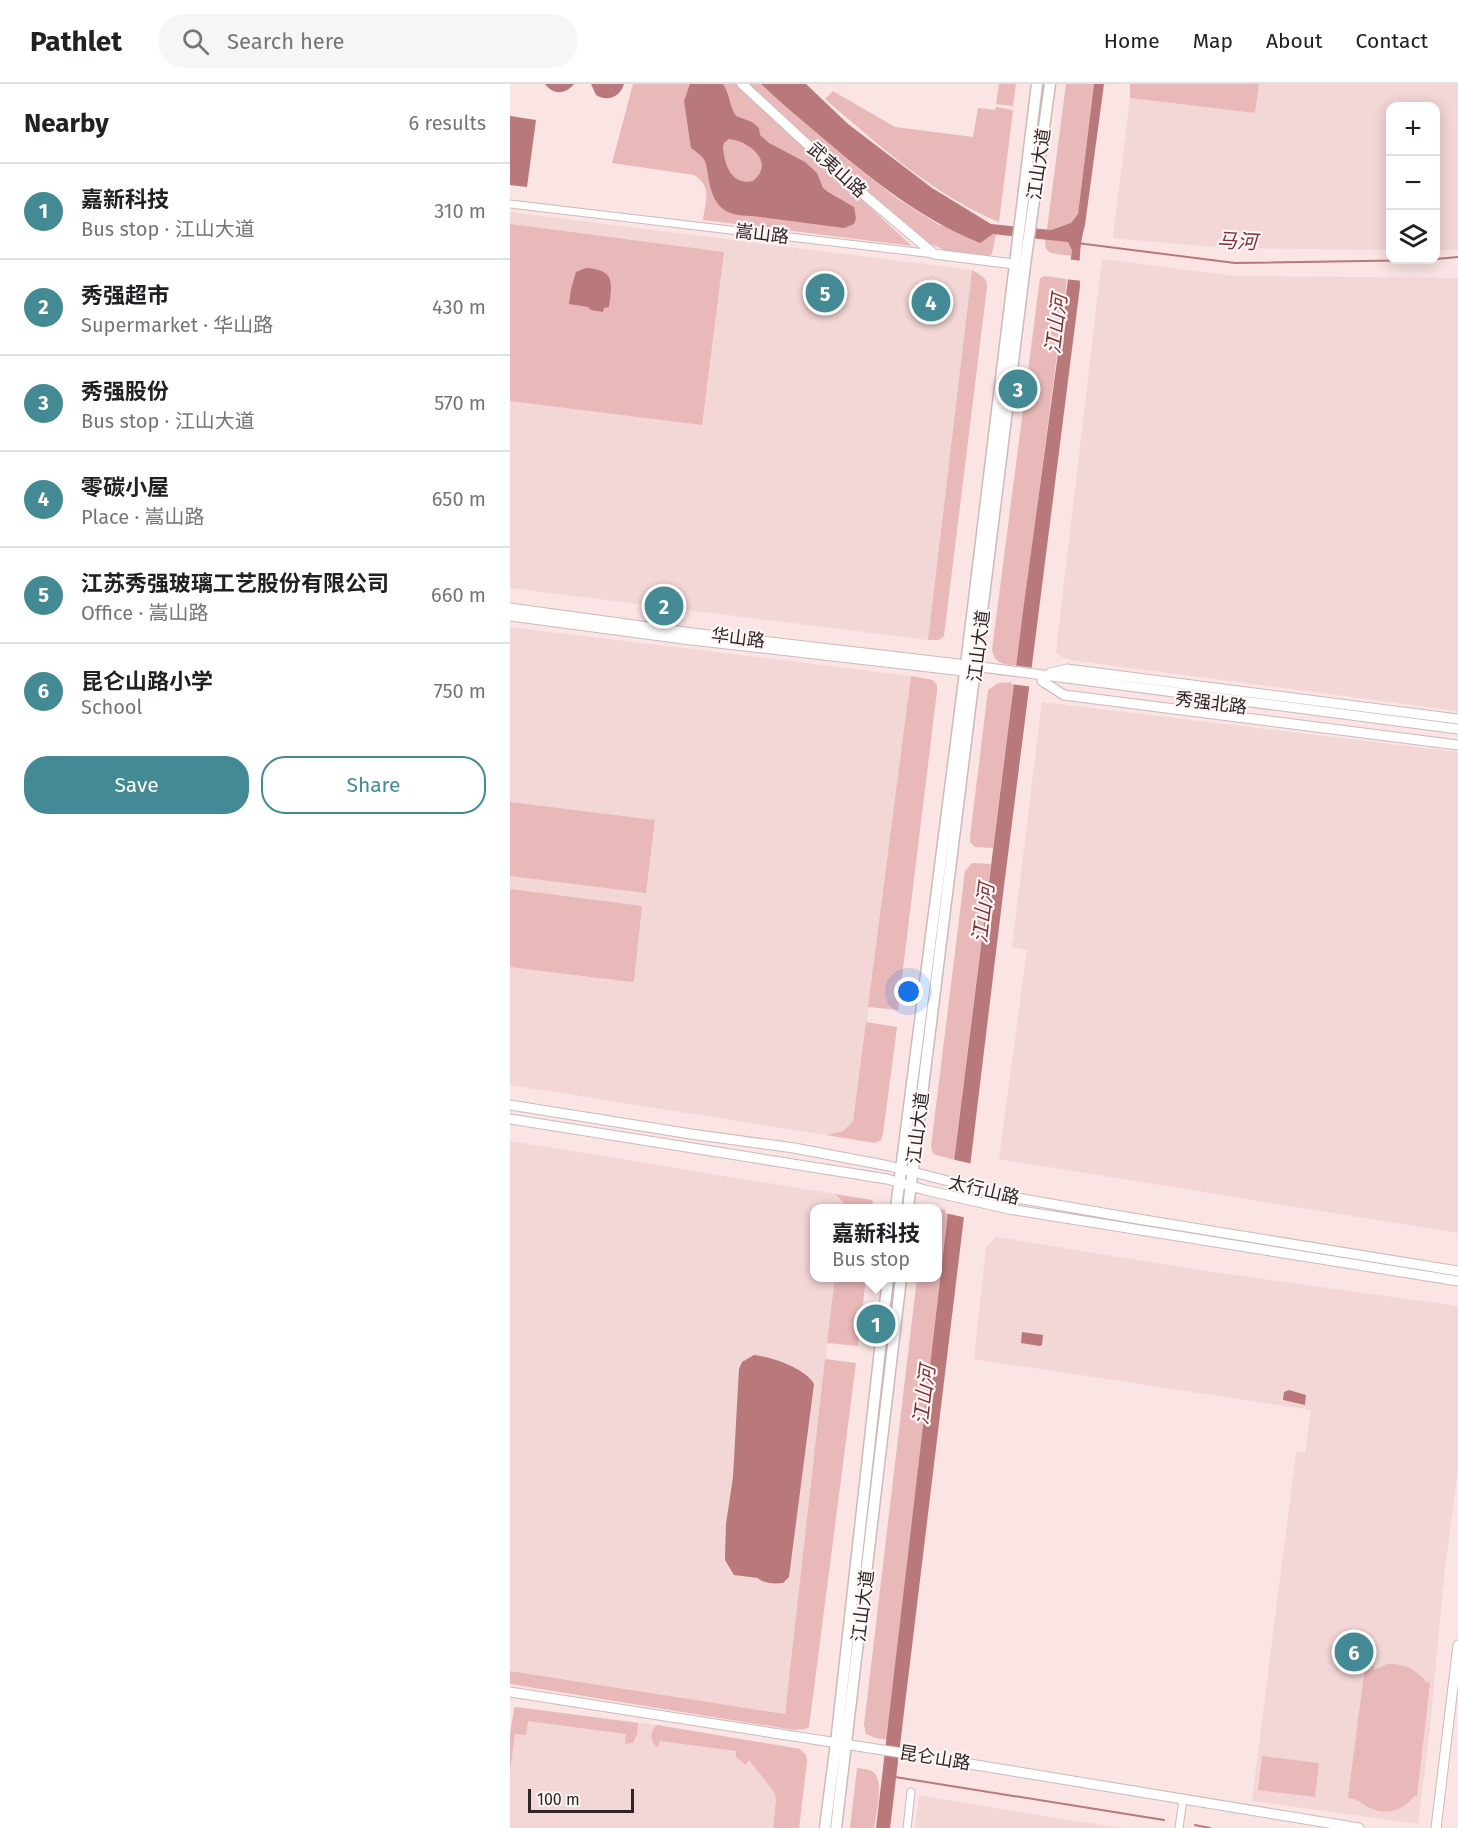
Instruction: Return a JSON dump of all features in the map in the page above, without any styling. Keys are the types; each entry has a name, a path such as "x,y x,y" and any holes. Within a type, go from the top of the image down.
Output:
{"main road":[{"name":"江山大道","path":"909,1204 1014,264 1037,84"},
{"name":"江山大道","path":"897,1204 1050,84"},
{"name":"江山大道","path":"836,1828 841,1744 888,1282"},
{"name":"江山大道","path":"825,1828 841,1744 900,1282"}],"street":[{"name":"武夷山路","path":"742,84 835,170 934,254"},
{"name":"嵩山路","path":"510,204 1014,264"},
{"name":"华山路","path":"510,608 970,669"},
{"name":"华山路","path":"510,616 691,640 970,669"},
{"name":"秀强北路","path":"970,669 1458,735"},
{"path":"1040,678 1067,669 1458,719"},
{"name":"秀强北路","path":"1040,678 1458,729"},
{"path":"1040,678 1064,695 1458,745"},
{"name":"太行山路","path":"510,1104 691,1134 794,1148 901,1168 1011,1197 1458,1271"},
{"name":"太行山路","path":"510,1119 876,1177 940,1194 1020,1211 1458,1281"},
{"path":"1436,1828 1458,1645"},
{"name":"昆仑山路","path":"510,1693 1359,1828"},
{"path":"907,1828 911,1792"},
{"path":"1179,1828 1183,1799"}],"shaded area":[{"path":"545,84 574,84 563,92 555,92"},
{"path":"591,84 624,84 617,95 605,98 596,95"},
{"path":"633,84 736,84 912,246 703,220 706,190 704,184 694,175 612,163"},
{"path":"690,84 723,84 736,116 752,122 759,128 760,135 769,143 805,162 817,173 823,188 854,207 856,218 854,224 844,228 733,214 726,211 716,201 704,160 691,148 684,101","holes":["729,139 751,148 761,160 762,167 753,181 739,180 734,177 727,166 724,143"]},
{"path":"747,84 761,84 895,197 939,225 996,234 992,253 989,257 949,252 931,244 819,153"},
{"path":"761,84 806,84 848,124 932,188 991,224 1051,230 1071,223 1078,214 1094,84 1104,84 1081,248 1080,286 1004,886 890,1828 876,1828 940,1282 942,1282 942,1263 953,1169 1023,611 1072,250 1068,242 993,234 980,243 957,233 894,195"},
{"path":"999,84 1016,84 1013,106 996,104"},
{"path":"1066,84 1094,84 1071,256 1051,253 1046,249 1045,244"},
{"path":"1130,84 1259,84 1255,113 1130,98"},
{"path":"1259,84 1458,84 1458,250 1440,250 1440,102 1386,102 1386,250 1225,248 1113,238 1130,98 1255,113"},
{"path":"833,91 895,127 973,137 978,108 995,110 996,107 1012,110 999,222 952,198 886,151 825,99"},
{"path":"510,116 536,120 527,187 510,185"},
{"path":"510,212 972,270 928,640 510,588"},
{"path":"510,224 724,252 702,425 510,401"},
{"path":"1102,259 1234,276 1458,278 1458,711 1070,660 1056,652"},
{"path":"586,268 603,272 610,279 609,307 604,308 603,312 569,304 576,272"},
{"path":"972,270 984,279 987,287 944,636 939,640 928,640"},
{"path":"1045,276 1067,279 1016,666 998,661 992,650 1040,278"},
{"path":"510,627 911,676 853,1121 843,1131 826,1135 510,1085"},
{"path":"911,676 933,680 937,685 937,691 898,1010 868,1007"},
{"path":"1014,682 993,848 975,847 970,842 970,837 988,690 998,683"},
{"path":"1042,702 1458,752 1458,1233 999,1159 1027,950 1012,947"},
{"path":"510,802 655,820 646,893 510,876"},
{"path":"972,863 991,864 954,1160 933,1154 931,1146 965,871"},
{"path":"510,889 642,906 634,980 632,982 510,967"},
{"path":"866,1022 897,1027 883,1134 881,1140 875,1143 826,1135 843,1131 853,1121"},
{"path":"510,1141 835,1194 843,1204 810,1204 810,1282 835,1282 785,1714 510,1671"},
{"path":"835,1194 872,1200 873,1204 843,1204"},
{"path":"942,1209 948,1210 942,1262"},
{"path":"996,1237 1198,1270 1458,1306 1458,1468 1418,1824 1252,1801 1296,1452 1305,1453 1311,1410 974,1359 986,1247"},
{"path":"835,1282 866,1282 858,1346 827,1343"},
{"path":"917,1282 940,1282 887,1740 866,1734 864,1725"},
{"path":"1022,1332 1043,1335 1042,1345 1021,1343"},
{"path":"754,1355 796,1368 810,1378 814,1384 789,1577 783,1583 770,1583 758,1578 734,1575 725,1560 726,1524 733,1477 739,1369 742,1362"},
{"path":"825,1359 856,1363 809,1727 794,1730 510,1684 510,1671 785,1714"},
{"path":"1289,1390 1306,1395 1305,1405 1283,1400 1284,1392"},
{"path":"1387,1664 1409,1668 1430,1683 1417,1796 1400,1808 1383,1811 1348,1798 1365,1666 1374,1666 1374,1670"},
{"path":"516,1707 657,1725 800,1749 806,1755 807,1761 799,1828 510,1828 510,1735"},
{"path":"516,1707 638,1723 637,1734 633,1743 625,1744 626,1734 528,1721 526,1735 515,1734 510,1772 510,1735"},
{"path":"657,1725 800,1749 806,1755 807,1761 799,1828 773,1828 775,1793 749,1760 745,1765 736,1757 736,1751 660,1741 658,1748 653,1743 652,1737"},
{"path":"1262,1756 1319,1763 1315,1797 1258,1790"},
{"path":"857,1768 872,1771 878,1781 879,1797 874,1828 850,1828"},
{"path":"919,1795 1017,1812 1123,1828 915,1828"}],"pier":[{"path":"1067,259 1082,261 1083,281 1064,279"},
{"path":"1013,665 1035,668 1033,687 1011,684"},
{"path":"951,1159 973,1164 967,1218 945,1213"}],"waterway":[{"name":"马河","path":"1077,243 1235,263 1386,261"},
{"name":"马河","path":"1440,259 1458,257"},
{"path":"895,1777 1164,1820"},
{"path":"1195,1825 1210,1828"}],"place":[{"name":"江苏秀强玻璃工艺股份有限公司","path":"825,293"},
{"name":"零碳小屋","path":"931,302"},
{"name":"秀强股份","path":"1018,389"},
{"name":"秀强超市","path":"664,606"},
{"name":"嘉新科技","path":"876,1324"},
{"name":"昆仑山路小学","path":"1354,1652"}],"water label":[{"name":"江山河","path":"1056,324"},
{"name":"江山河","path":"983,913"},
{"name":"江山河","path":"924,1395"}]}
